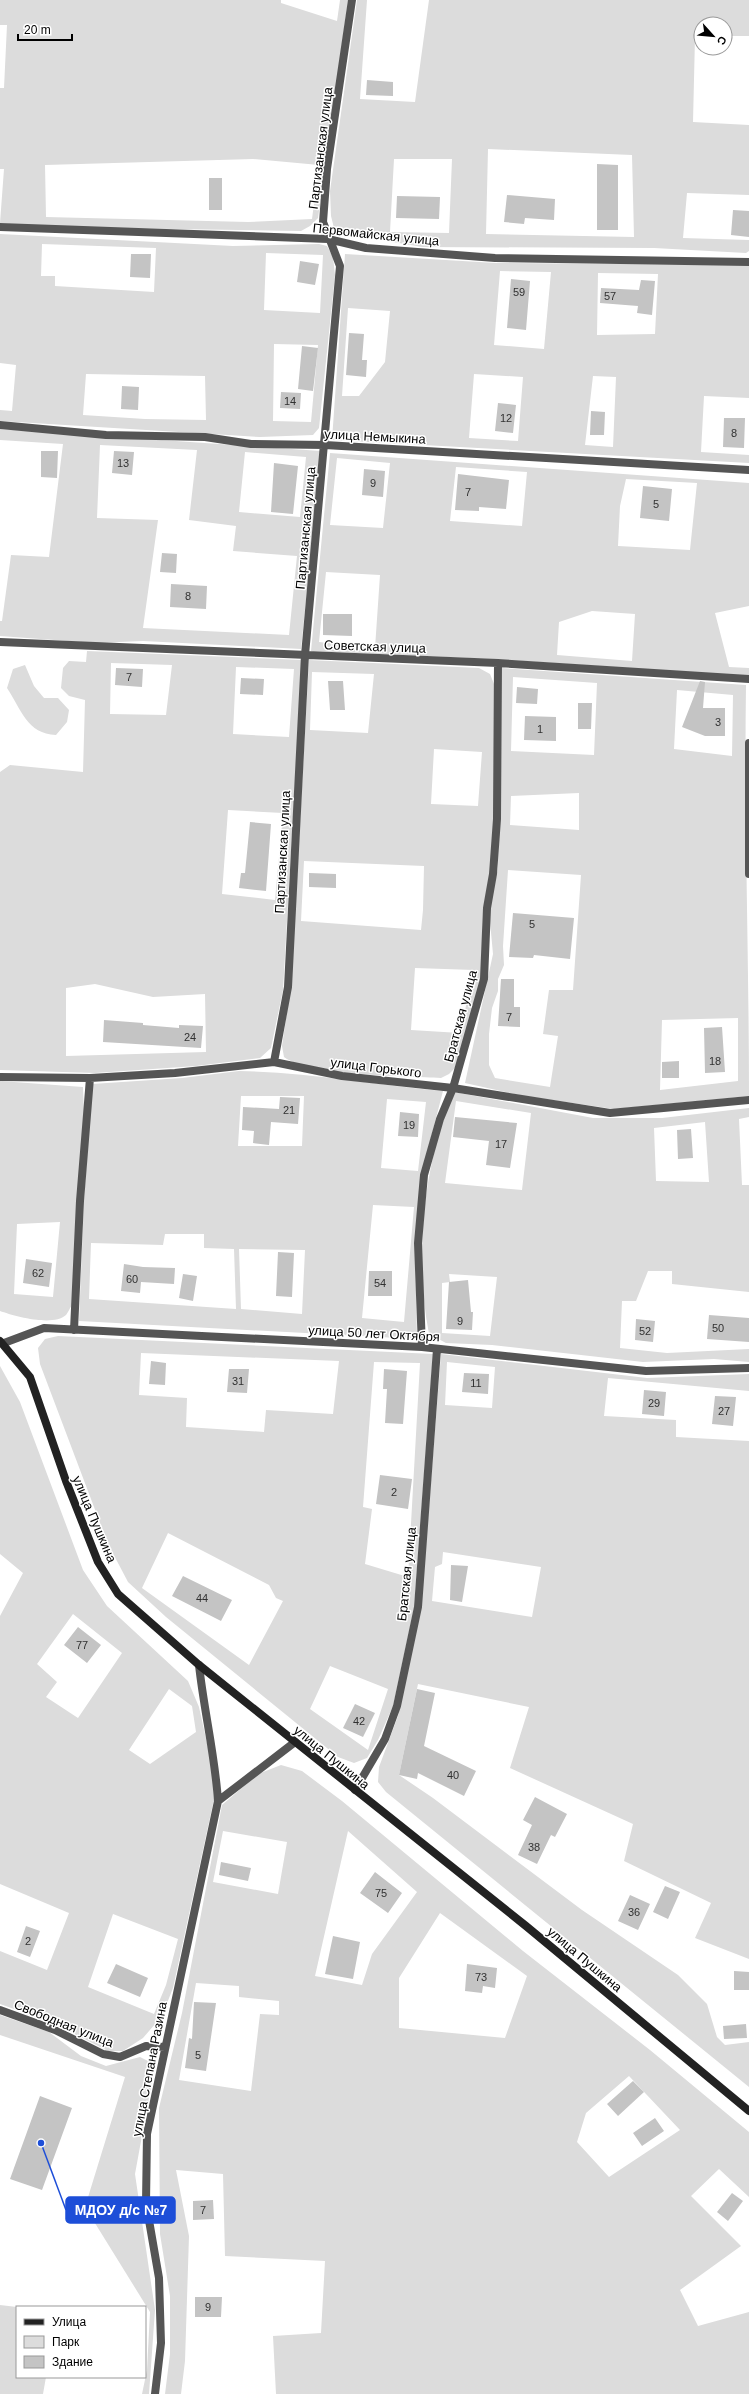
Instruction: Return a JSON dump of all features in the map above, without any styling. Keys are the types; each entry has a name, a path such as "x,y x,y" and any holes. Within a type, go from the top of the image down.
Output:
{"main road":[{"name":"улица Пушкина","path":"2,1342 30,1377 66,1481 98,1562 118,1594 199,1665 526,1926 749,2111"}],"street":[{"name":"Партизанская улица","path":"274,1062 288,987 305,655 340,266 328,239 323,222 327,169 352,0"},
{"name":"Первомайская улица","path":"0,227 328,239 366,248 494,258 749,262"},
{"name":"улица Немыкина","path":"0,425 106,435 205,437 251,444 325,445 749,470"},
{"name":"Советская улица","path":"0,642 498,663 749,679"},
{"name":"Братская улица","path":"422,1347 418,1243 424,1175 440,1119 453,1088 484,979 487,908 494,874 497,820 498,663"},
{"path":"749,743 749,874"},
{"name":"улица Горького","path":"0,1077 90,1078 175,1073 274,1062 342,1076 453,1088 610,1113 749,1100"},
{"path":"74,1330 80,1201 90,1078"},
{"name":"улица 50 лет Октября","path":"2,1342 44,1328 437,1348 646,1371 749,1368"},
{"name":"Братская улица","path":"355,1790 385,1739 397,1706 418,1607 437,1348"},
{"name":"улица Степана Разина","path":"155,2394 161,2343 159,2278 146,2202 147,2134 218,1801 215,1761 203,1706 199,1665"},
{"path":"218,1801 295,1742"},
{"name":"Свободная улица","path":"0,2010 55,2030 103,2054 120,2057 146,2046 165,2047"}],"green space":[{"path":"0,0 281,0 281,3 337,21 340,0 348,0 318,218 310,226 301,231 39,227 0,223 4,169 0,169 0,88 4,88 7,25 0,25","holes":["253,159 319,165 312,219 248,222 46,217 45,165"]},
{"path":"357,0 367,0 360,99 415,102 429,0 749,0 749,36 733,36 733,16 693,16 693,56 695,56 693,122 749,125 749,195 687,193 683,238 749,240 749,251 746,253 654,248 422,247 347,234 334,228 331,216 330,191","holes":["488,149 632,155 634,237 486,234","394,159 452,159 449,233 390,232"]},
{"path":"0,234 233,246 319,244 327,246 333,257 335,275 319,428 313,435 260,437 0,421 0,410 12,411 16,365 0,363","holes":["42,244 156,248 154,292 55,286 55,276 41,276","266,253 323,255 320,313 264,310","274,344 318,345 311,422 273,421","86,374 205,376 206,420 145,419 83,415"]},
{"path":"345,254 496,263 749,265 749,398 704,396 701,452 749,455 749,463 332,440","holes":["500,271 551,272 544,349 494,345","598,273 658,274 655,334 597,335","348,308 390,311 385,362 359,396 342,396","474,374 523,377 518,441 469,438","593,376 616,377 613,447 585,445"]},
{"path":"0,429 321,451 301,649 143,641 95,643 0,636 0,621 2,621 11,555 49,557 63,444 0,440","holes":["100,445 197,450 189,520 236,526 233,551 297,556 289,635 143,628 158,520 97,518","245,452 306,457 300,517 239,512"]},
{"path":"330,453 749,483 749,606 715,613 729,667 749,668 749,676 494,659 311,651","holes":["337,458 390,463 383,528 330,525","456,467 527,472 522,526 450,521","626,479 697,483 690,550 618,546 620,506","326,572 380,575 375,648 319,642","592,611 635,614 632,661 557,655 559,622"]},
{"path":"87,651 302,660 283,990 271,1048 260,1058 196,1066 95,1073 0,1070 0,772 10,765 83,772 85,700 69,696 61,688 63,668 69,661 86,662","holes":["111,663 172,665 166,715 110,714","236,667 294,669 289,737 233,734","228,810 283,813 275,900 222,894","95,984 153,997 205,994 206,1052 66,1056 66,988"]},
{"path":"309,660 479,668 490,674 494,684 494,821 490,875 483,910 481,976 457,1066 449,1074 441,1078 359,1074 314,1068 296,1063 284,1057 282,1046 291,985","holes":["312,672 374,674 368,733 310,730","434,749 482,752 478,806 431,804","304,861 424,866 421,930 301,921","415,968 474,970 460,1033 411,1030"]},
{"path":"25,665 34,686 44,698 58,698 69,710 67,722 56,735 46,734 31,725 21,712 7,688 13,669"},
{"path":"501,668 746,685 749,1096 614,1109 524,1096 465,1083 493,954 489,911 498,868","holes":["513,677 597,683 594,755 511,751","677,690 733,695 732,756 674,749","579,793 579,830 510,825 511,796","508,870 581,875 573,990 549,990 543,1034 558,1036 550,1087 495,1078 489,1065 489,1034 492,1008 498,991 498,979 504,965 503,946","738,1018 738,1081 660,1090 662,1020"]},
{"path":"239,1071 264,1072 316,1076 443,1091 421,1176 415,1244 417,1339 79,1321 84,1200 92,1084 182,1078","holes":["241,1096 304,1096 302,1146 238,1146","387,1099 426,1102 418,1171 381,1168","373,1205 414,1207 404,1322 362,1318","165,1234 204,1234 204,1248 234,1249 236,1309 89,1299 91,1243 163,1245","239,1249 305,1250 302,1314 241,1309"]},
{"path":"0,1081 83,1087 84,1111 73,1304 66,1315 52,1320 33,1319 0,1311","holes":["60,1222 53,1297 14,1294 17,1224"]},
{"path":"454,1092 593,1118 662,1118 749,1108 749,1117 739,1119 742,1185 749,1185 749,1292 672,1284 672,1271 648,1271 636,1301 622,1301 620,1348 667,1353 749,1349 749,1362 714,1359 643,1362 492,1345 446,1343 429,1334 424,1305 422,1274 424,1212 435,1150 443,1120","holes":["456,1101 531,1113 522,1190 445,1183","705,1122 709,1182 656,1181 654,1128","449,1274 497,1277 490,1336 442,1333 442,1283 450,1282"]},
{"path":"58,1336 433,1354 414,1608 393,1706 378,1740 367,1758 354,1763 338,1757 166,1617 128,1582 108,1544 40,1364 38,1348 45,1339","holes":["141,1353 339,1361 333,1414 266,1410 264,1432 186,1427 187,1398 139,1395","374,1362 420,1363 408,1577 365,1564 372,1509 363,1507","168,1533 269,1585 276,1598 283,1601 249,1665 142,1588","330,1666 388,1689 368,1750 310,1709"]},
{"path":"441,1354 647,1378 749,1374 749,1391 608,1378 604,1416 676,1420 676,1437 749,1441 749,1959 695,1938 711,1903 624,1861 633,1824 510,1768 529,1707 418,1684 399,1775 433,1798 582,1910 678,1975 707,2004 717,2037 725,2045 749,2042 749,2087 386,1792 378,1782 379,1767 398,1716 421,1607","holes":["447,1362 495,1367 492,1408 445,1405","443,1552 541,1567 532,1617 432,1601 435,1567 442,1564"]},
{"path":"0,1366 20,1402 83,1570 107,1606 188,1681 199,1707 212,1766 214,1799 173,1988 162,2016 143,2038 123,2051 108,2051 53,2023 0,2004 0,1951 47,1970 69,1913 0,1884 0,1616 23,1573 0,1554","holes":["73,1614 122,1653 78,1718 46,1697 57,1682 37,1664","169,1689 192,1706 196,1732 150,1764 129,1750","113,1914 178,1939 166,1985 154,2014 88,1987"]},
{"path":"281,1765 302,1771 342,1801 523,1951 650,2050 749,2132 749,2197 719,2169 691,2196 741,2246 680,2290 698,2326 749,2312 749,2394 276,2394 273,2336 321,2333 325,2261 225,2256 223,2174 176,2170 189,2236 185,2361 181,2394 165,2394 170,2354 170,2296 160,2234 159,2108 182,2013 222,1805 258,1774","holes":["223,1831 287,1842 278,1894 213,1882","348,1831 417,1892 372,1954 362,1985 315,1976","440,1913 527,1976 505,2038 399,2028 399,1978","196,1983 239,1986 239,1997 279,2001 279,2015 260,2014 251,2091 179,2080","629,2076 680,2130 609,2177 577,2142 586,2113"]},
{"path":"0,2015 49,2032 81,2056 106,2066 140,2057 152,2063 152,2081 135,2174 155,2310 149,2394 142,2394 147,2370 150,2312 85,2207 125,2077 0,2035"},
{"path":"0,2305 16,2307 16,2378 46,2378 43,2394 0,2394"}],"building":[{"path":"367,80 393,82 393,96 366,95"},
{"path":"597,164 618,165 618,230 597,230"},
{"path":"209,178 222,178 222,210 209,210"},
{"path":"507,195 555,199 554,220 525,218 524,224 504,222"},
{"path":"397,196 440,197 439,219 396,218"},
{"path":"733,210 749,211 749,237 731,235"},
{"path":"131,254 151,254 150,278 130,277"},
{"path":"300,261 319,264 315,285 297,282"},
{"path":"511,279 530,281 526,330 507,328"},
{"path":"641,280 655,281 652,315 637,313 638,306 600,303 601,288 639,290"},
{"path":"349,333 364,334 362,360 367,360 366,377 346,375"},
{"path":"302,346 318,348 313,391 298,389"},
{"path":"122,386 139,387 138,410 121,409"},
{"path":"281,392 301,393 300,409 280,408"},
{"path":"498,403 516,405 513,433 495,431"},
{"path":"591,411 605,412 604,435 590,435"},
{"path":"724,418 745,418 744,448 723,447"},
{"path":"41,451 58,451 57,478 41,477"},
{"path":"114,451 134,452 132,475 112,473"},
{"path":"274,463 298,466 293,514 271,512"},
{"path":"364,469 385,471 383,497 362,495"},
{"path":"458,474 509,480 506,509 479,507 479,511 455,510"},
{"path":"643,486 672,489 669,521 640,518"},
{"path":"162,553 177,554 176,573 160,572"},
{"path":"171,584 207,586 206,609 170,607"},
{"path":"323,614 352,614 352,636 323,635"},
{"path":"116,668 143,669 142,687 115,685"},
{"path":"241,678 264,679 263,695 240,694"},
{"path":"328,681 343,681 345,710 330,710"},
{"path":"700,681 705,682 703,708 725,708 725,736 705,736 682,727"},
{"path":"517,687 538,689 537,704 516,703"},
{"path":"578,703 592,703 591,729 578,729"},
{"path":"525,716 556,717 556,741 524,740"},
{"path":"250,822 271,824 266,891 239,888 241,873 245,873"},
{"path":"309,873 336,874 336,888 309,887"},
{"path":"513,913 574,918 570,959 534,955 533,958 509,957"},
{"path":"501,979 514,979 514,1007 520,1007 520,1027 498,1026"},
{"path":"104,1020 179,1028 179,1025 203,1026 201,1048 103,1042"},
{"path":"722,1027 725,1072 705,1073 704,1028"},
{"path":"679,1061 679,1078 662,1078 662,1062"},
{"path":"280,1097 300,1098 298,1124 271,1122 269,1145 253,1143 254,1131 242,1130 243,1107 279,1109"},
{"path":"400,1112 419,1114 418,1137 398,1136"},
{"path":"455,1117 517,1123 510,1168 486,1165 489,1141 453,1137"},
{"path":"691,1129 693,1158 678,1159 677,1130"},
{"path":"278,1252 294,1253 292,1297 276,1296"},
{"path":"26,1259 52,1263 49,1287 23,1283"},
{"path":"124,1264 143,1267 175,1268 174,1284 141,1282 140,1293 121,1291"},
{"path":"369,1271 392,1271 392,1296 368,1296"},
{"path":"183,1274 197,1276 193,1301 179,1298"},
{"path":"468,1280 471,1312 473,1312 472,1330 446,1329 449,1282"},
{"path":"709,1315 749,1318 749,1342 707,1339"},
{"path":"636,1319 655,1321 653,1342 635,1340"},
{"path":"151,1361 166,1363 165,1385 149,1384"},
{"path":"229,1369 249,1369 247,1393 227,1392"},
{"path":"384,1369 407,1371 403,1424 385,1423 387,1389 383,1389"},
{"path":"464,1373 489,1374 488,1394 462,1392"},
{"path":"644,1390 666,1392 664,1416 642,1414"},
{"path":"715,1396 736,1397 733,1426 712,1424"},
{"path":"380,1475 412,1479 408,1509 376,1504"},
{"path":"451,1565 468,1566 462,1602 450,1600"},
{"path":"183,1576 232,1600 221,1621 172,1596"},
{"path":"78,1627 101,1645 87,1663 64,1645"},
{"path":"417,1689 435,1693 424,1746 476,1771 464,1796 418,1773 417,1779 399,1775"},
{"path":"355,1704 375,1713 363,1737 343,1728"},
{"path":"535,1797 567,1814 555,1837 551,1835 537,1864 518,1855 532,1825 523,1820"},
{"path":"221,1862 251,1868 248,1881 219,1875"},
{"path":"375,1872 402,1893 388,1913 360,1893"},
{"path":"665,1886 680,1892 668,1919 653,1912"},
{"path":"630,1895 650,1904 638,1930 618,1921"},
{"path":"26,1926 40,1931 30,1957 17,1952"},
{"path":"333,1936 360,1942 353,1979 325,1974"},
{"path":"116,1964 148,1978 140,1997 107,1983"},
{"path":"467,1964 497,1968 495,1988 483,1986 482,1993 465,1991"},
{"path":"734,1971 749,1972 749,1990 734,1990"},
{"path":"194,2002 216,2003 206,2071 185,2068 189,2038 192,2039"},
{"path":"746,2024 747,2038 724,2039 723,2026"},
{"path":"633,2081 644,2092 618,2116 607,2104"},
{"path":"40,2096 72,2108 42,2190 10,2179"},
{"path":"655,2118 664,2131 642,2146 633,2133"},
{"path":"732,2193 743,2201 728,2221 717,2212"},
{"path":"213,2200 214,2219 193,2220 193,2201"},
{"path":"195,2297 222,2297 221,2317 195,2317"}],"place":[{"name":"МДОУ д/с №7","path":"41,2143"}]}
